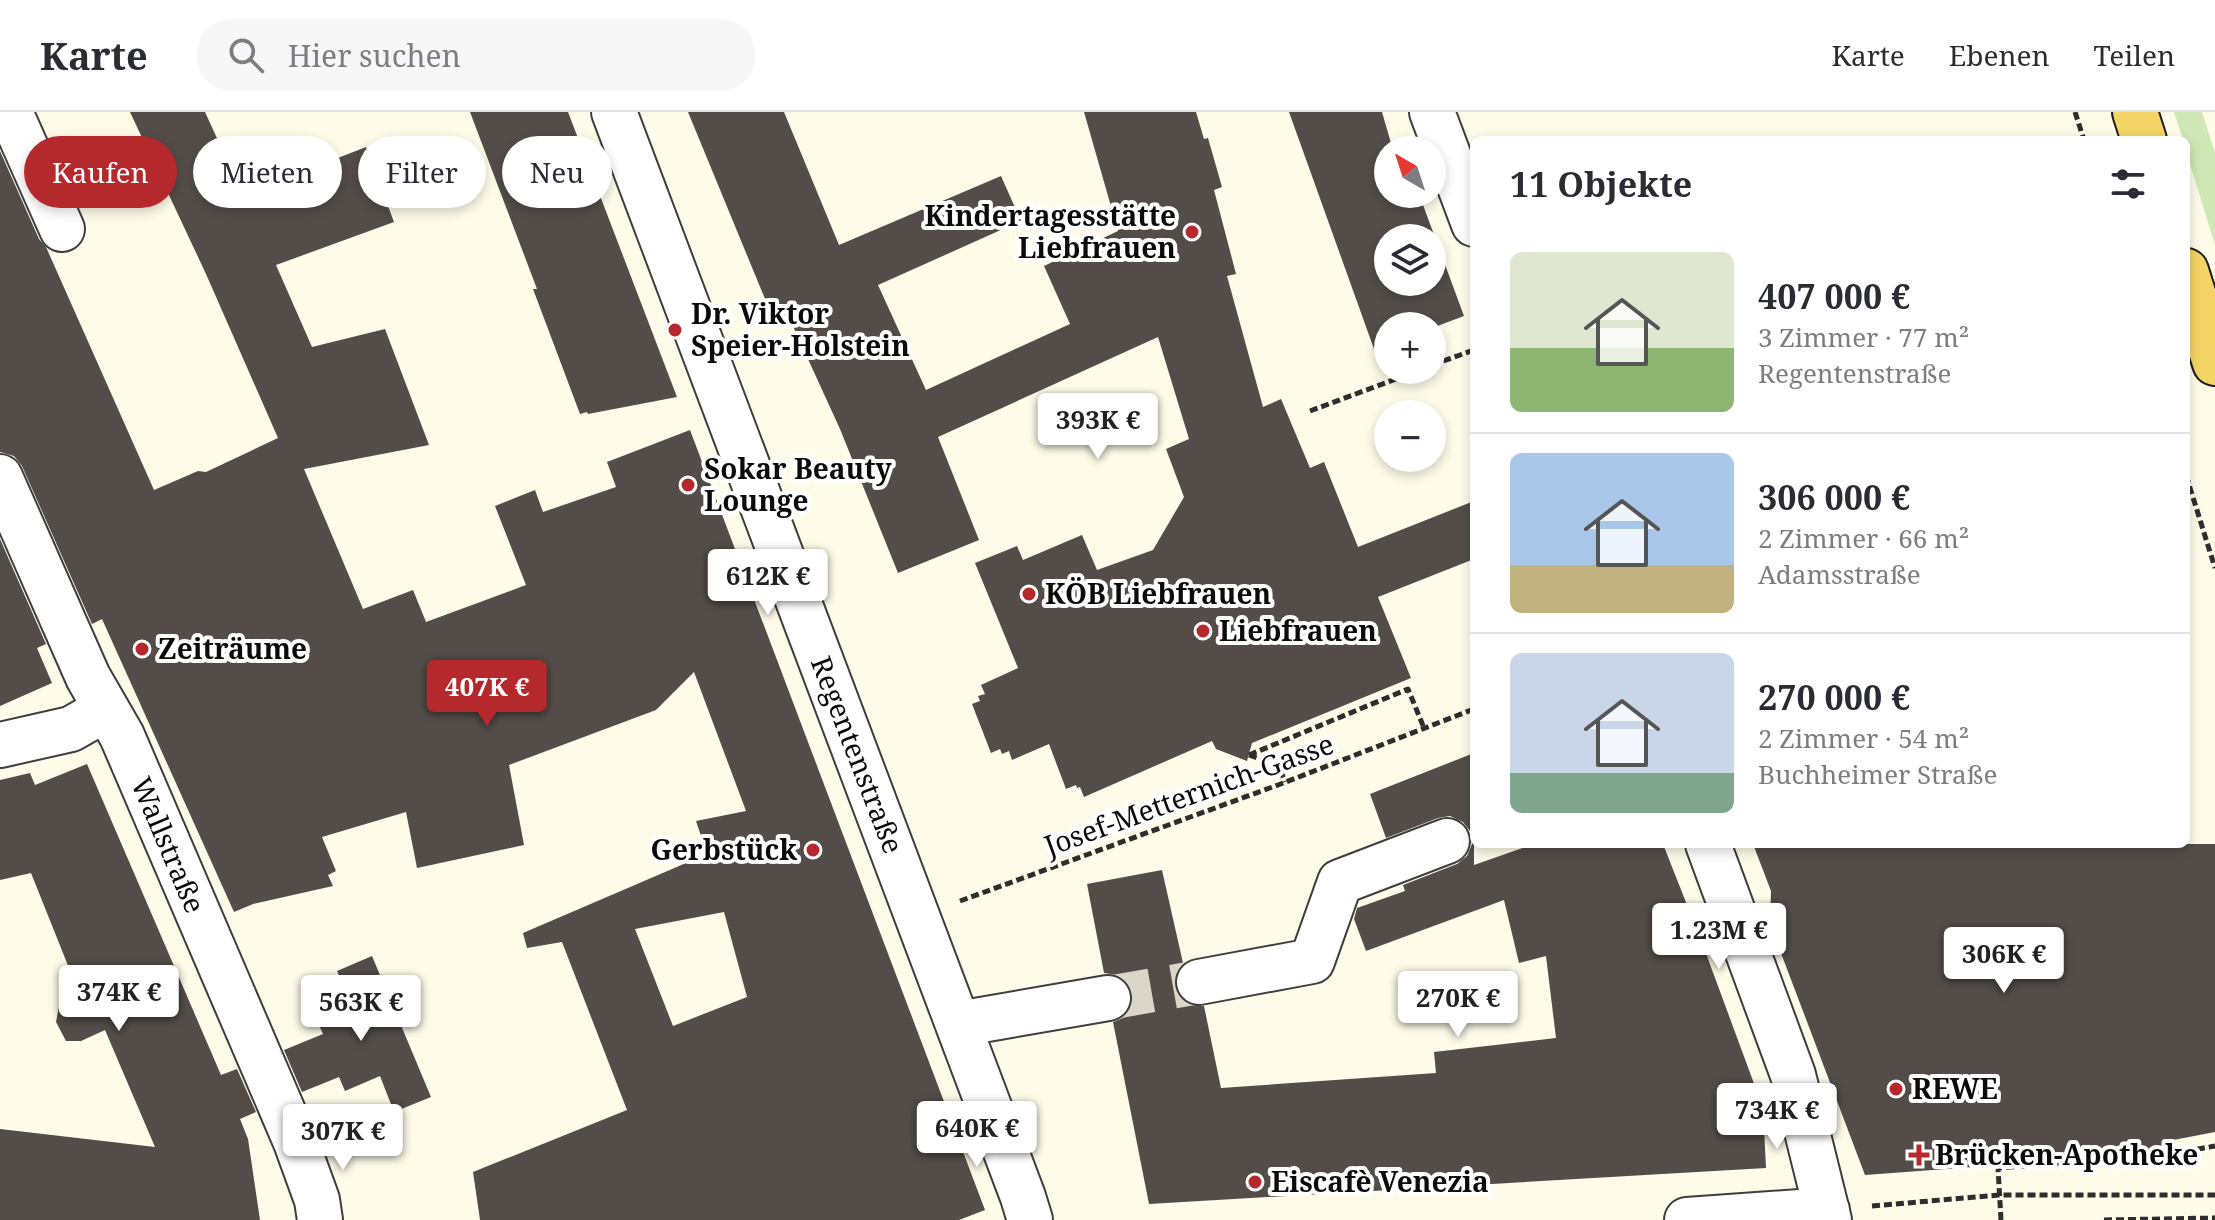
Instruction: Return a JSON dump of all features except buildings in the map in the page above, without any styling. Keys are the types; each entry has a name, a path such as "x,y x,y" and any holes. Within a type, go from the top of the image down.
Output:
{"main road":[{"path":"2135,112 2143,136"},
{"path":"2190,289 2201,339"}],"street":[{"path":"10,112 62,229"},
{"name":"Regentenstraße","path":"614,112 1030,1220"},
{"path":"1432,112 1470,213"},
{"name":"Wallstraße","path":"0,477 88,677 122,736 296,1142 317,1200 320,1220"},
{"path":"0,745 71,729 106,709"},
{"path":"1199,982 1312,961 1340,882 1447,841"},
{"path":"1687,1220 1828,1215 1793,1075 1709,848"},
{"path":"958,1024 1108,998"}],"path":[{"path":"2075,112 2083,136"},
{"path":"1446,360 1470,351"},
{"path":"1310,411 1382,384"},
{"path":"2190,488 2215,568"},
{"path":"1285,782 1279,766 1249,755 1408,689 1424,728"},
{"name":"Josef-Metternich-Gasse","path":"917,916 1285,782 1470,711"},
{"path":"2001,1220 1998,1168 2170,1154 2215,1146"},
{"path":"1828,1215 1999,1195 2215,1195"},
{"path":"2104,1220 2215,1218"}],"green space":[{"path":"2174,112 2202,112 2215,153 2215,245 2190,164 2190,136 2182,136"}],"tunnel":[{"path":"1108,998 1199,982"}],"place":[{"name":"Kindertagesstätte Liebfrauen","path":"1192,232"},
{"name":"Dr. Viktor Speier-Holstein","path":"675,330"},
{"name":"Sokar Beauty Lounge","path":"688,485"},
{"name":"KÖB Liebfrauen","path":"1029,594"},
{"name":"Liebfrauen","path":"1203,631"},
{"name":"Zeiträume","path":"142,649"},
{"name":"Gerbstück","path":"813,850"},
{"name":"REWE","path":"1896,1089"},
{"name":"Brücken-Apotheke","path":"1919,1155"},
{"name":"Eiscafè Venezia","path":"1255,1182"}]}
